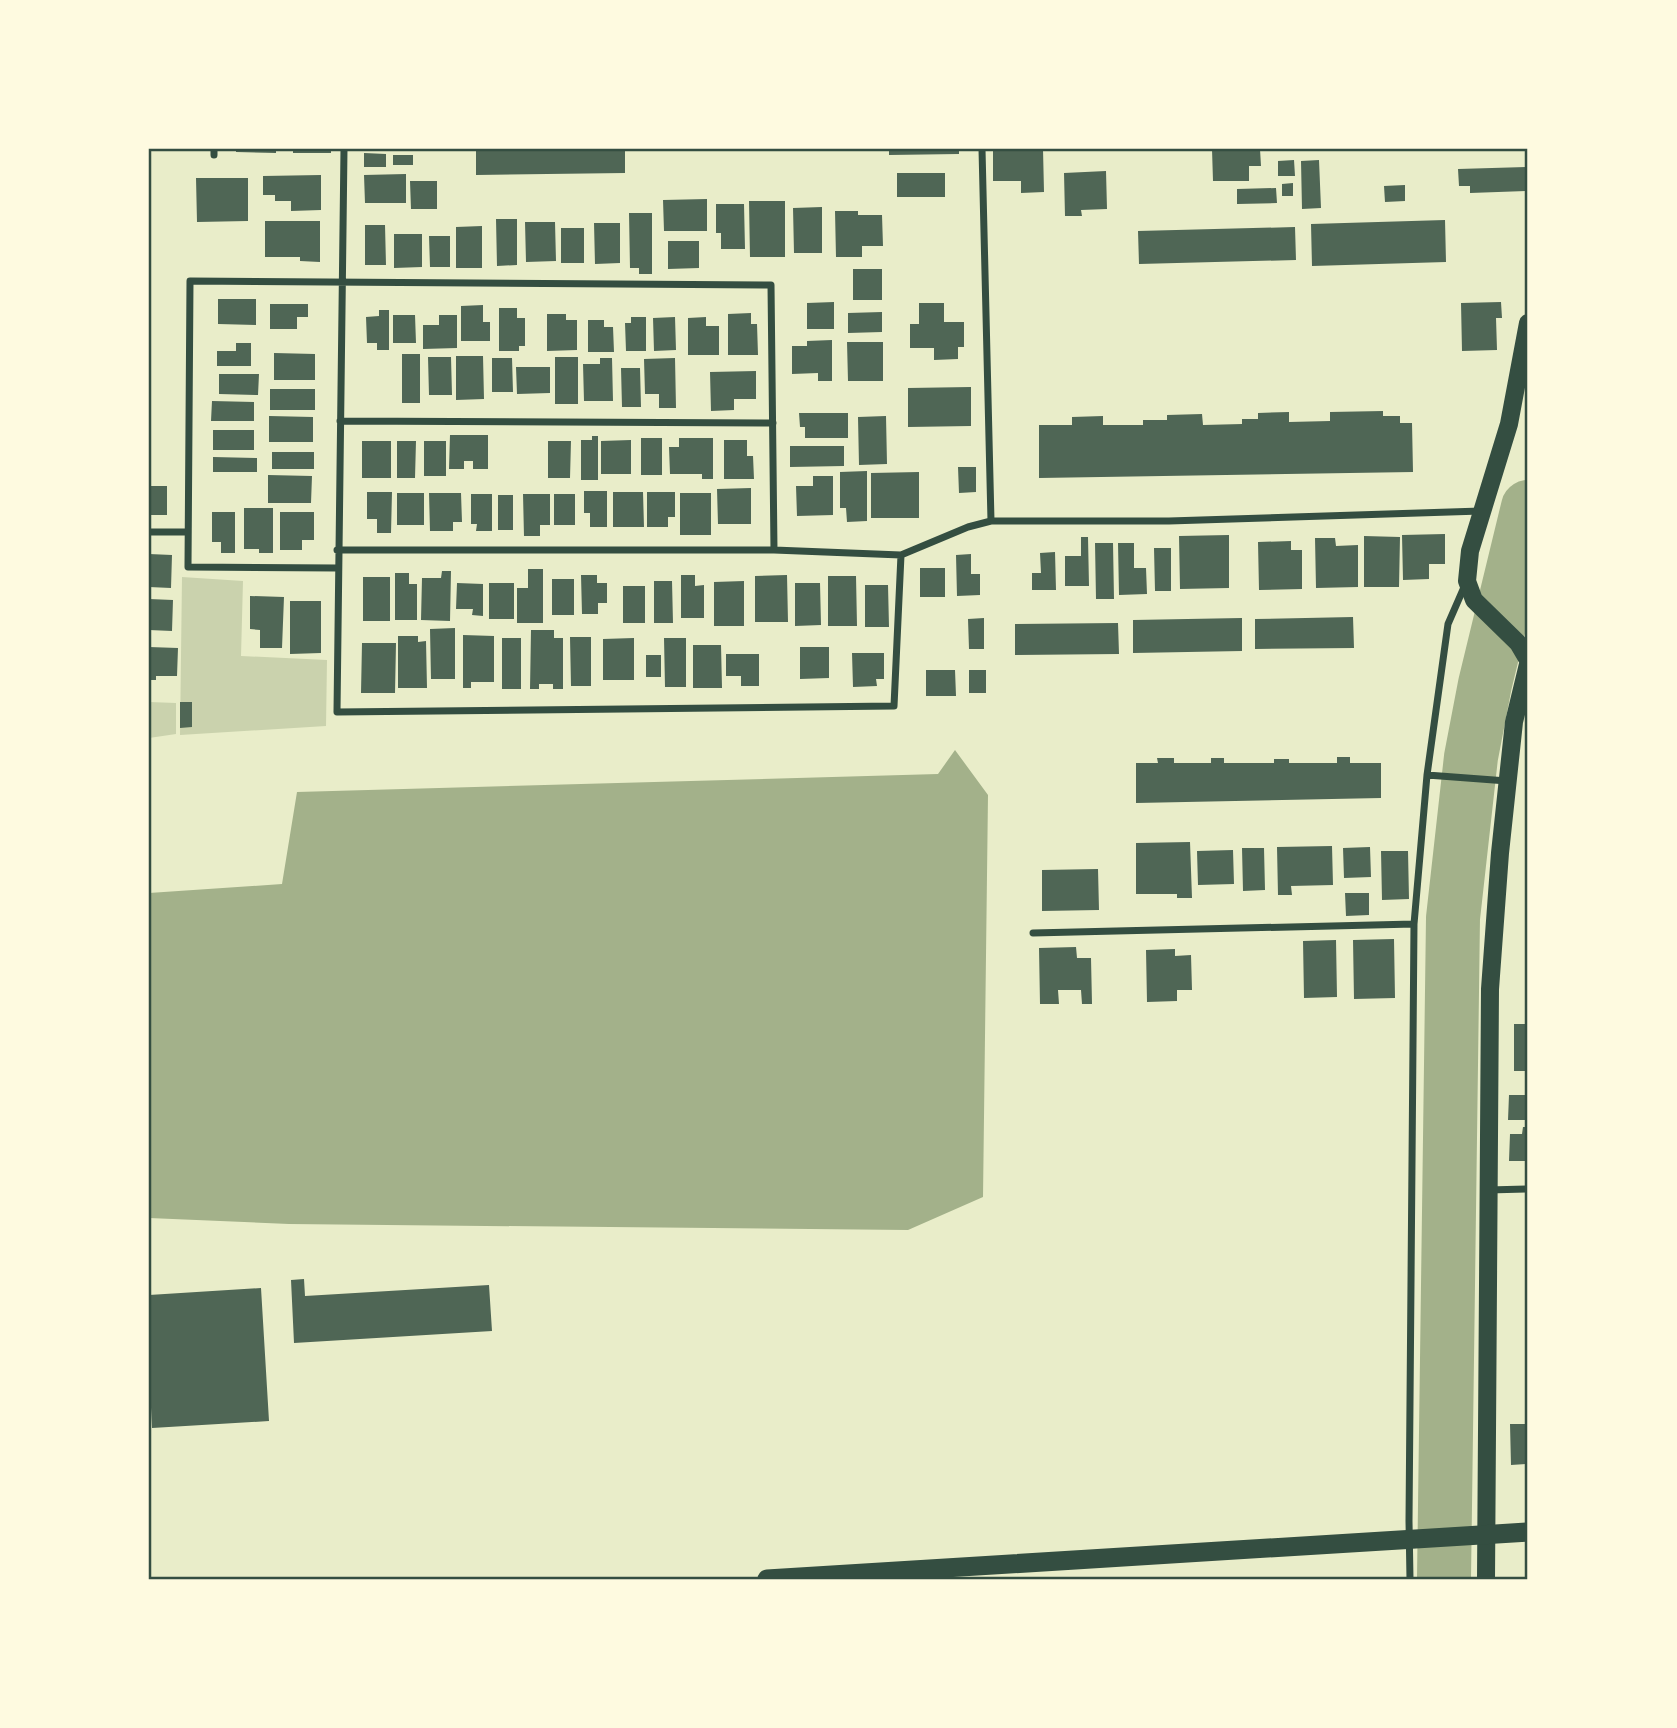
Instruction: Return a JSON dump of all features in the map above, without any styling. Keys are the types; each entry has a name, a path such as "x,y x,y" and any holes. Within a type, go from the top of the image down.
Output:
{"highway":[{"path":"767,1579 1528,1532"}],"main road":[{"path":"1486,1579 1479,1535 1490,989 1514,722 1528,662 1518,643 1474,600 1467,581 1470,551 1509,424 1528,323"}],"street":[{"path":"344,149 337,712 894,706 901,555"},
{"path":"982,149 990,521"},
{"path":"337,568 188,567 190,281 771,285 774,550"},
{"path":"340,421 773,423"},
{"path":"337,550 774,550 901,555 968,527 990,521 1169,522 1483,511"},
{"path":"149,532 188,532"},
{"path":"1410,1579 1415,1540 1414,923 1427,775 1448,624 1467,581"},
{"path":"1427,775 1508,781"},
{"path":"1033,933 1414,923"},
{"path":"1487,1190 1528,1189"}],"shaded area":[{"path":"182,577 243,581 241,656 327,660 326,726 180,735"},
{"path":"149,702 176,703 176,734 149,738"},
{"path":"955,750 988,795 983,1197 908,1230 289,1224 149,1218 149,893 282,884 297,792 938,774"}],"building":[{"path":"236,149 276,149 276,153 236,152"},
{"path":"293,149 331,149 331,153 293,153"},
{"path":"476,149 625,149 625,173 476,175"},
{"path":"889,149 959,149 959,154 889,155"},
{"path":"993,149 1043,149 1044,192 1021,193 1021,181 993,181"},
{"path":"1212,149 1260,149 1261,166 1249,166 1249,181 1213,181"},
{"path":"364,153 386,154 386,167 364,167"},
{"path":"393,155 413,155 413,165 393,165"},
{"path":"1294,160 1295,176 1278,176 1278,161"},
{"path":"1319,160 1321,208 1302,209 1301,161"},
{"path":"1526,167 1527,191 1470,193 1470,186 1459,186 1458,169"},
{"path":"1106,171 1107,209 1081,210 1082,216 1065,216 1064,173"},
{"path":"897,173 945,173 945,197 897,197"},
{"path":"406,174 406,203 365,203 364,175"},
{"path":"321,175 321,210 291,211 291,201 275,201 275,195 263,195 263,176"},
{"path":"196,178 248,178 248,221 197,222"},
{"path":"410,181 437,181 437,209 411,209"},
{"path":"1293,183 1293,196 1282,196 1282,184"},
{"path":"1405,185 1405,201 1385,202 1384,186"},
{"path":"1276,188 1277,203 1237,204 1237,189"},
{"path":"707,199 707,231 664,231 663,200"},
{"path":"749,201 785,201 785,257 750,257"},
{"path":"716,204 744,204 745,249 721,249 721,233 716,233"},
{"path":"822,207 822,253 794,253 793,208"},
{"path":"835,211 882,215 883,246 862,246 862,257 836,257"},
{"path":"629,213 652,213 652,274 639,274 639,268 630,268"},
{"path":"496,219 517,219 517,265 497,266"},
{"path":"1445,220 1446,262 1312,266 1311,224"},
{"path":"265,221 320,221 320,262 300,261 300,257 265,257"},
{"path":"525,222 555,222 556,261 526,262"},
{"path":"594,223 620,223 620,263 595,264"},
{"path":"365,225 385,225 386,265 365,265"},
{"path":"482,226 482,268 456,268 456,227"},
{"path":"1295,227 1296,260 1139,264 1138,231"},
{"path":"561,228 584,228 584,263 561,263"},
{"path":"394,234 422,234 422,267 394,268"},
{"path":"429,236 450,236 450,267 430,267"},
{"path":"668,241 699,241 699,268 668,269"},
{"path":"853,269 882,269 882,300 853,300"},
{"path":"218,299 256,299 256,325 218,324"},
{"path":"834,302 834,329 807,329 807,303"},
{"path":"1501,302 1502,318 1496,318 1497,350 1462,351 1461,303"},
{"path":"919,303 944,303 944,322 964,322 964,347 958,347 958,359 934,360 934,348 910,348 910,324 919,324"},
{"path":"270,304 308,304 308,317 297,317 297,329 270,329"},
{"path":"483,305 483,322 490,322 490,341 461,341 461,306"},
{"path":"499,308 517,308 517,318 525,318 525,346 519,346 519,351 499,351"},
{"path":"379,310 389,310 389,350 377,350 377,343 367,343 366,317 379,316"},
{"path":"882,312 882,332 848,333 848,313"},
{"path":"751,313 751,324 757,324 758,355 728,355 728,314"},
{"path":"547,314 566,314 566,320 577,320 577,350 547,351"},
{"path":"393,315 415,315 416,343 393,343"},
{"path":"439,315 457,315 457,348 423,349 423,325 439,325"},
{"path":"631,317 646,317 646,351 626,351 625,323 631,323"},
{"path":"675,317 676,350 654,351 653,318"},
{"path":"706,317 706,326 719,326 719,355 688,355 688,318"},
{"path":"588,320 604,320 604,327 613,327 614,352 588,352"},
{"path":"832,340 832,381 818,381 818,373 792,374 792,346 807,346 807,341"},
{"path":"847,342 883,342 883,381 848,381"},
{"path":"236,343 251,343 251,366 217,366 217,351 236,351"},
{"path":"274,353 315,354 315,380 274,380"},
{"path":"402,354 420,354 420,403 402,403"},
{"path":"456,356 483,356 484,399 456,400"},
{"path":"428,357 451,357 452,395 429,395"},
{"path":"555,357 578,357 578,404 555,404"},
{"path":"492,358 512,358 513,392 492,392"},
{"path":"600,358 612,358 613,401 584,401 583,364 600,364"},
{"path":"675,358 676,408 659,408 659,394 645,394 644,359"},
{"path":"516,367 550,367 550,393 517,394"},
{"path":"621,368 640,368 641,407 622,407"},
{"path":"756,371 756,399 734,399 734,410 711,411 710,372"},
{"path":"219,374 259,374 258,395 219,394"},
{"path":"971,387 971,426 908,427 908,388"},
{"path":"270,389 315,389 315,410 270,410"},
{"path":"212,401 254,402 254,421 211,421"},
{"path":"1383,411 1383,416 1400,416 1400,423 1412,423 1413,472 1039,478 1039,425 1072,425 1072,417 1103,416 1103,425 1143,425 1143,420 1167,420 1167,415 1202,414 1203,425 1242,424 1242,419 1258,419 1258,413 1289,412 1289,422 1330,421 1330,412"},
{"path":"799,413 848,413 848,438 805,438 805,427 800,427"},
{"path":"269,416 313,417 313,442 269,442"},
{"path":"886,416 887,464 859,465 858,417"},
{"path":"213,430 254,430 254,450 213,450"},
{"path":"450,435 488,435 488,469 473,469 473,461 464,461 464,469 449,469"},
{"path":"592,436 598,436 598,480 581,480 581,440 592,440"},
{"path":"641,438 662,438 662,475 641,475"},
{"path":"679,438 713,438 713,479 702,479 702,474 670,474 669,447 679,447"},
{"path":"631,440 631,474 601,474 601,441"},
{"path":"724,440 747,440 747,456 753,456 754,479 724,479"},
{"path":"362,441 391,441 391,478 362,478"},
{"path":"397,441 416,441 415,478 397,478"},
{"path":"424,441 446,441 446,476 424,476"},
{"path":"548,441 571,441 570,478 548,478"},
{"path":"790,446 844,446 844,466 790,467"},
{"path":"272,452 314,452 314,469 272,469"},
{"path":"213,457 257,458 257,472 213,472"},
{"path":"958,467 976,467 976,492 959,493"},
{"path":"867,471 867,521 847,522 846,508 840,508 840,472"},
{"path":"919,472 919,518 871,518 871,473"},
{"path":"268,475 312,476 311,503 268,503"},
{"path":"813,476 833,476 833,515 797,516 796,486 813,486"},
{"path":"149,486 167,486 167,515 149,515"},
{"path":"751,488 751,524 718,524 717,489"},
{"path":"584,491 607,491 607,527 590,527 590,513 584,513"},
{"path":"367,492 392,492 391,533 377,533 377,519 367,519"},
{"path":"613,492 643,492 644,527 613,527"},
{"path":"647,492 675,492 675,517 668,517 668,527 647,527"},
{"path":"397,493 424,493 424,525 397,525"},
{"path":"429,493 461,493 462,522 453,522 453,531 430,531"},
{"path":"680,493 711,493 711,535 680,535"},
{"path":"471,494 492,494 492,531 476,531 477,524 471,524"},
{"path":"523,494 550,494 550,525 540,525 540,536 524,536"},
{"path":"554,494 575,494 575,525 554,525"},
{"path":"498,495 513,495 513,530 498,530"},
{"path":"244,508 273,508 273,553 244,549"},
{"path":"212,512 235,512 235,553 221,553 221,542 212,542"},
{"path":"280,512 314,512 314,540 302,540 302,550 280,550"},
{"path":"1445,534 1445,564 1429,564 1429,579 1403,580 1402,535"},
{"path":"1229,535 1229,588 1180,589 1179,536"},
{"path":"1364,536 1400,537 1399,587 1364,587"},
{"path":"1081,537 1088,537 1089,586 1065,586 1065,556 1081,556"},
{"path":"1315,538 1335,538 1336,546 1358,545 1358,587 1316,588"},
{"path":"1291,541 1291,550 1302,550 1302,589 1259,590 1258,542"},
{"path":"1095,543 1113,543 1114,599 1096,599"},
{"path":"1118,543 1134,543 1134,568 1146,568 1147,594 1119,595"},
{"path":"1154,548 1171,548 1171,591 1155,591"},
{"path":"1055,552 1056,590 1032,590 1032,573 1041,573 1040,553"},
{"path":"149,554 172,555 171,588 149,587"},
{"path":"971,554 971,574 980,574 980,595 957,596 956,555"},
{"path":"920,568 945,568 945,597 920,597"},
{"path":"528,569 543,569 543,623 517,623 517,588 528,588"},
{"path":"442,571 451,571 450,621 421,620 422,578 441,578"},
{"path":"395,573 409,573 409,584 417,584 417,620 395,620"},
{"path":"581,575 597,575 597,583 607,583 607,603 598,603 598,614 582,614"},
{"path":"681,575 695,575 695,586 704,585 704,618 681,618"},
{"path":"787,575 788,622 755,622 755,576"},
{"path":"828,576 856,576 857,626 828,626"},
{"path":"363,577 390,577 390,621 363,621"},
{"path":"552,579 574,579 574,615 552,615"},
{"path":"654,581 672,581 673,623 654,623"},
{"path":"744,581 744,626 714,626 714,582"},
{"path":"457,583 483,584 483,616 472,615 473,609 456,609"},
{"path":"489,583 514,583 514,619 489,619"},
{"path":"795,583 820,583 821,625 795,626"},
{"path":"865,585 888,585 889,627 865,627"},
{"path":"623,586 645,586 645,623 623,623"},
{"path":"250,596 284,597 282,648 260,648 260,630 250,629"},
{"path":"149,599 173,600 172,631 149,630"},
{"path":"290,601 321,601 321,653 290,654"},
{"path":"1353,617 1354,648 1255,649 1255,619"},
{"path":"984,618 984,649 969,649 968,619"},
{"path":"1242,618 1242,651 1133,653 1133,620"},
{"path":"1118,623 1119,654 1015,655 1015,624"},
{"path":"455,628 455,679 431,679 430,629"},
{"path":"531,630 554,630 554,638 563,638 563,689 553,689 553,684 539,684 539,689 530,689"},
{"path":"463,635 494,636 494,682 471,682 471,688 463,688"},
{"path":"398,636 418,636 418,642 426,641 427,688 398,688"},
{"path":"570,637 591,637 591,686 571,686"},
{"path":"502,638 521,638 521,689 502,689"},
{"path":"634,638 634,680 603,680 603,639"},
{"path":"664,638 686,638 686,687 665,687"},
{"path":"362,643 396,643 395,693 361,693"},
{"path":"693,645 721,645 722,688 693,688"},
{"path":"149,647 178,648 177,676 156,676 156,680 149,680"},
{"path":"800,647 829,647 829,678 800,679"},
{"path":"852,653 884,653 884,679 876,679 877,686 853,687"},
{"path":"726,654 759,654 759,686 741,686 741,676 726,676"},
{"path":"646,655 661,655 661,677 646,677"},
{"path":"926,670 955,670 956,696 926,696"},
{"path":"969,670 986,670 986,693 969,693"},
{"path":"180,702 192,702 192,727 180,728"},
{"path":"1337,757 1350,757 1350,763 1381,763 1381,798 1136,803 1136,763 1158,763 1157,758 1174,758 1174,763 1211,763 1211,758 1224,758 1224,763 1274,763 1274,759 1289,759 1289,763 1337,763"},
{"path":"1190,842 1192,898 1177,898 1177,894 1136,894 1136,843"},
{"path":"1332,846 1333,885 1291,886 1292,895 1278,895 1277,847"},
{"path":"1370,847 1371,877 1344,878 1343,848"},
{"path":"1242,848 1264,848 1265,890 1243,891"},
{"path":"1233,850 1234,884 1198,885 1197,851"},
{"path":"1381,851 1408,851 1409,899 1382,900"},
{"path":"1098,869 1099,910 1042,911 1042,870"},
{"path":"1345,893 1369,893 1369,915 1346,916"},
{"path":"1394,939 1395,998 1354,999 1353,940"},
{"path":"1336,940 1337,997 1304,998 1303,941"},
{"path":"1076,947 1077,958 1091,958 1092,1004 1082,1004 1081,990 1058,990 1059,1004 1040,1004 1039,948"},
{"path":"1175,949 1175,956 1191,955 1192,990 1177,990 1177,1001 1147,1002 1146,950"},
{"path":"1514,1024 1528,1024 1528,1071 1514,1071"},
{"path":"1509,1095 1528,1095 1528,1120 1508,1120"},
{"path":"1523,1127 1528,1127 1528,1161 1509,1161 1510,1134 1522,1134"},
{"path":"304,1279 305,1296 489,1285 492,1331 294,1343 291,1280"},
{"path":"261,1288 269,1421 152,1428 149,1295"},
{"path":"1510,1424 1528,1424 1528,1464 1511,1465"}],"waterway":[{"path":"1444,1579 1453,918 1471,757 1485,684 1528,507"}]}
